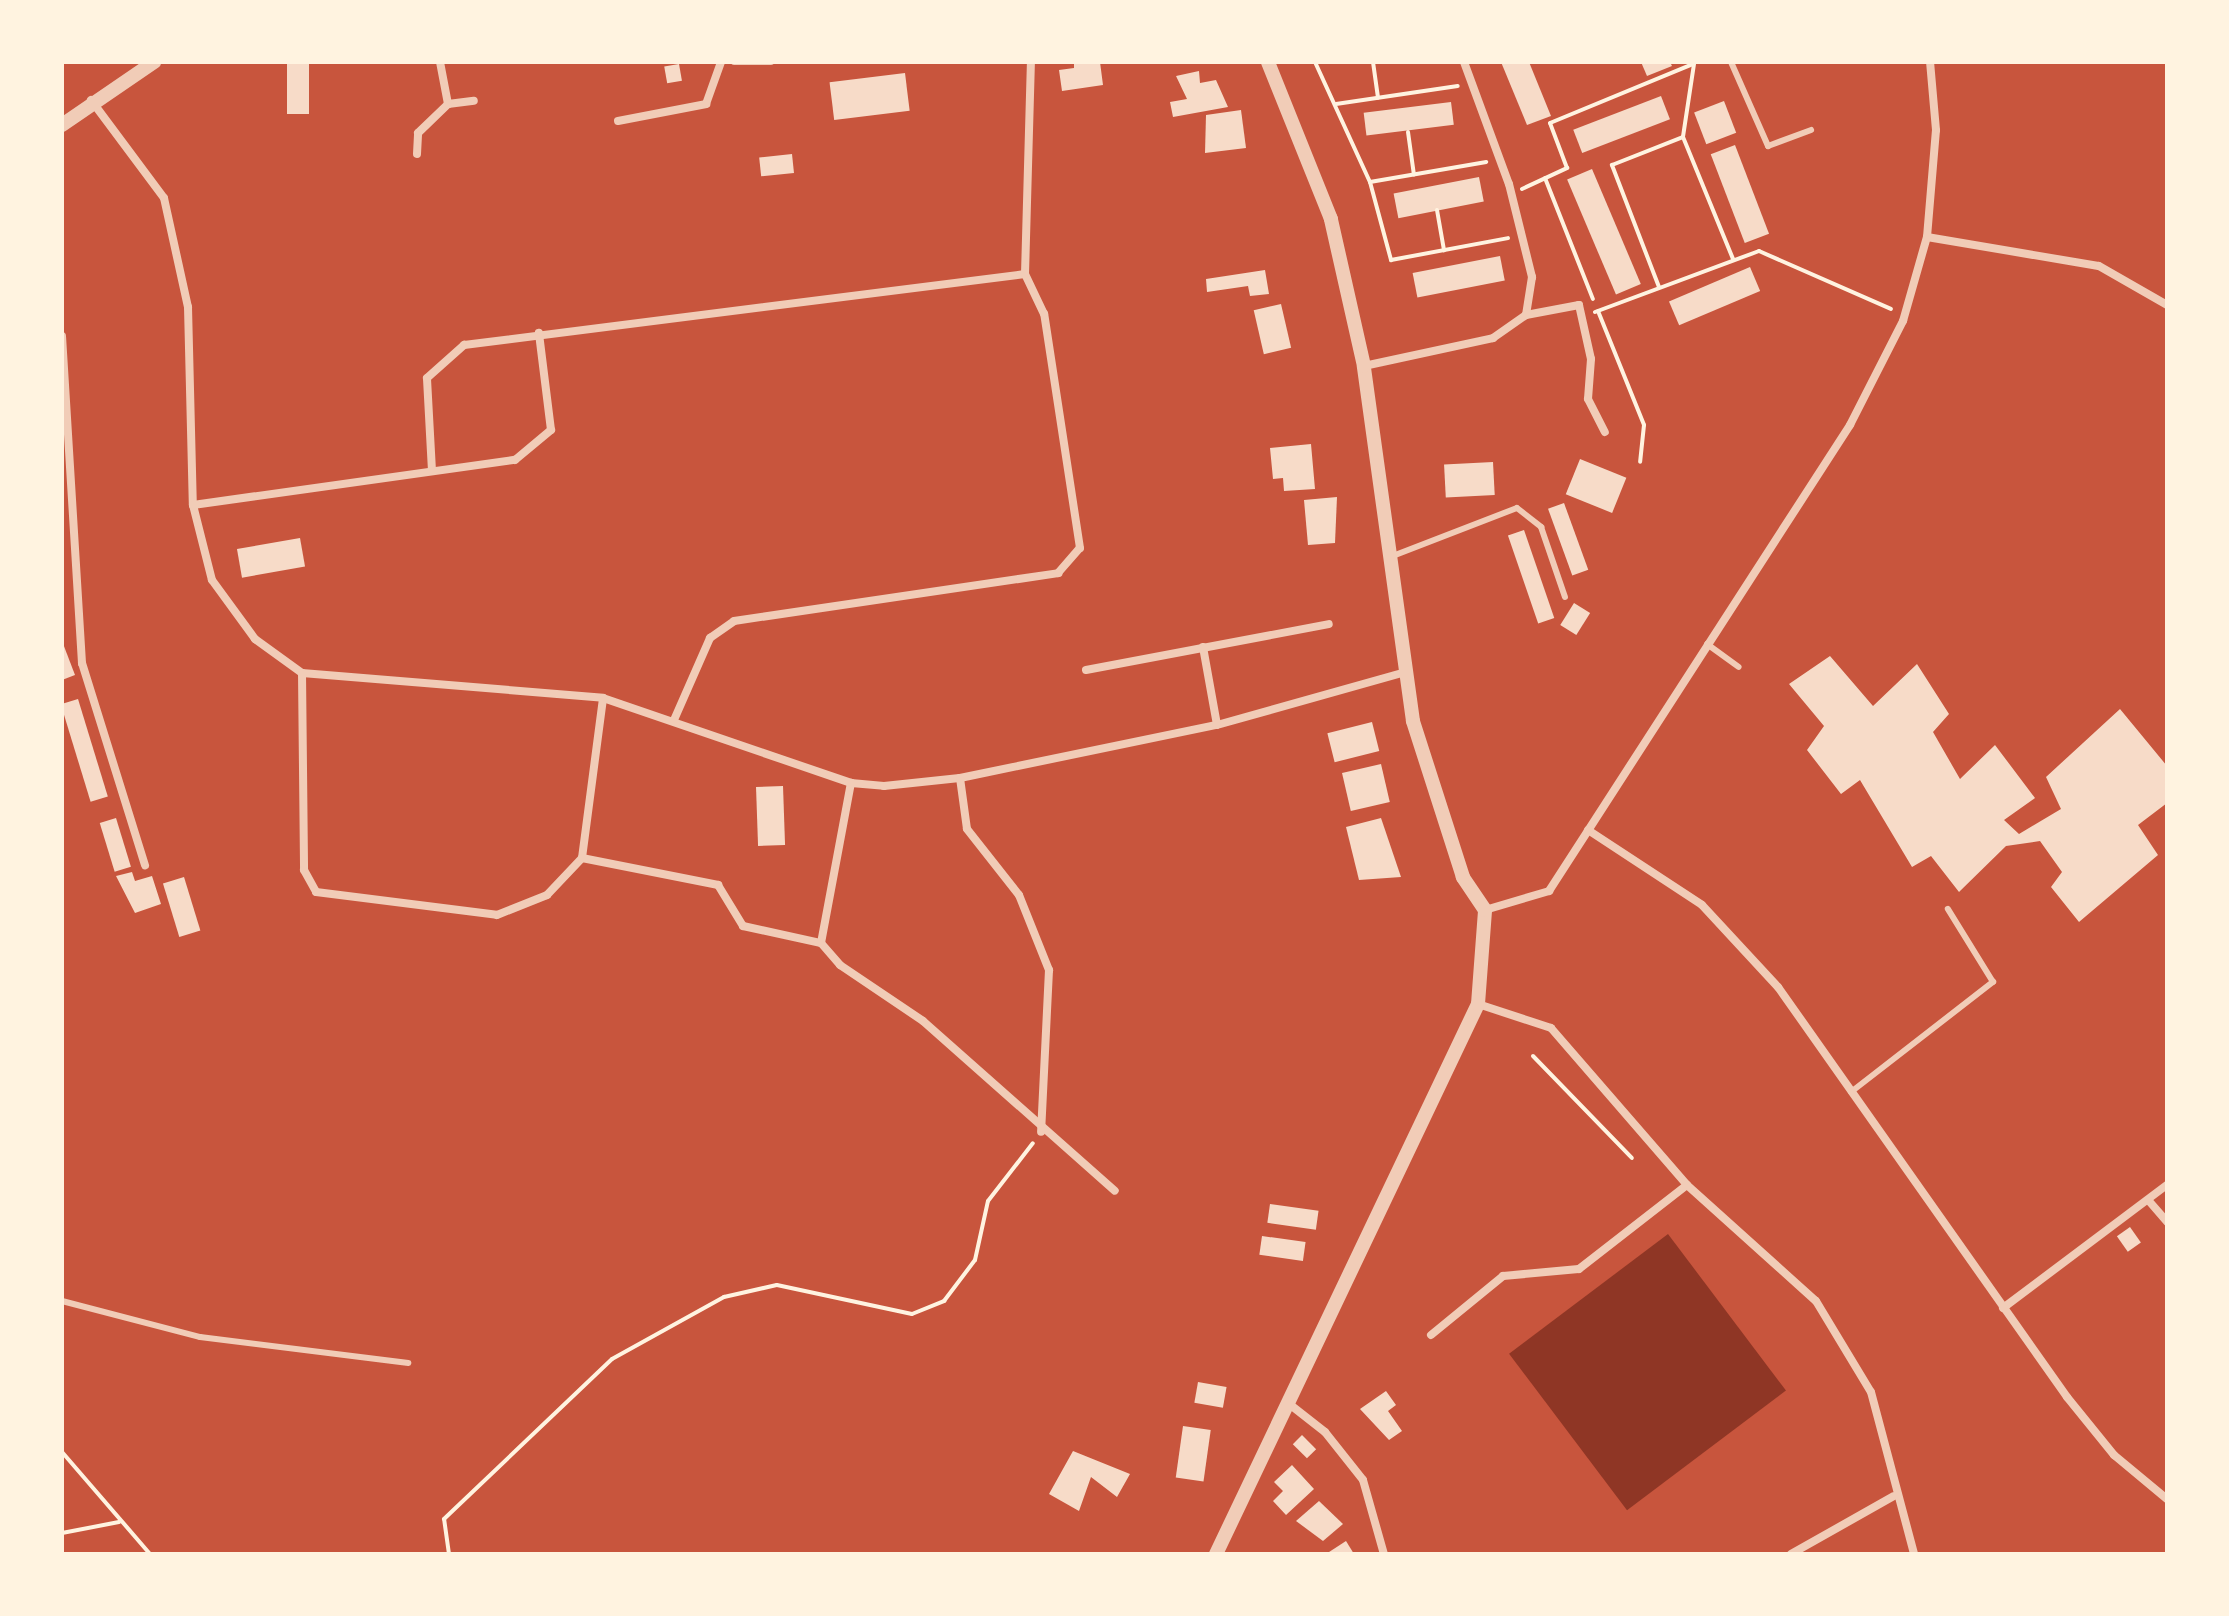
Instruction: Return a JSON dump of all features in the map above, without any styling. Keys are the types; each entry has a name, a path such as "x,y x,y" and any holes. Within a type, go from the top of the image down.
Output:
{"street":[{"path":"62,125 91,100 154,62"},
{"path":"440,62 448,104"},
{"path":"618,121 706,104 721,62"},
{"path":"674,720 710,638 734,621 1058,573 1080,548 1044,314 1025,274 1031,62"},
{"path":"1216,1554 1478,1004 1485,910 1463,877 1405,672 1364,366 1331,219 1268,62"},
{"path":"1464,62 1500,159 1522,236 1532,277 1526,315"},
{"path":"1485,910 1549,891 1707,644 1824,472 1905,315 1927,237 1936,130 1930,62"},
{"path":"91,100 164,198 188,307 193,505 212,580 255,639 302,673 603,698 851,783 960,778 1217,725 1405,672"},
{"path":"417,154 418,133 448,104 474,101"},
{"path":"1927,237 2099,266 2167,305"},
{"path":"432,471 427,378 464,345 539,333 1025,274"},
{"path":"1364,366 1493,338 1526,315 1579,305 1591,359 1588,399 1605,432"},
{"path":"193,505 515,460 551,430 539,333"},
{"path":"62,336 82,663 145,865"},
{"path":"1086,670 1329,624"},
{"path":"1203,647 1217,725"},
{"path":"302,673 304,870 316,892 497,915 547,895 582,858 603,698"},
{"path":"960,778 967,829 1019,895 1049,970 1041,1132"},
{"path":"821,943 851,783"},
{"path":"1588,830 1702,905 1778,987 2003,1308 2114,1455 2167,1499"},
{"path":"582,858 718,885 743,926 821,943 840,965 923,1021 1041,1132 1115,1191"},
{"path":"1478,1004 1551,1028 1687,1185 1816,1301 1871,1392 1894,1496 1914,1554"},
{"path":"1431,1335 1503,1276 1579,1269 1687,1185"},
{"path":"2003,1308 2167,1185"},
{"path":"2149,1201 2167,1222"},
{"path":"1288,1403 1325,1432 1363,1480 1384,1554"},
{"path":"1791,1554 1894,1496"}],"lane":[{"path":"734,62 771,62"},
{"path":"1731,62 1768,146 1811,130"},
{"path":"1390,557 1517,508 1541,527 1565,597"},
{"path":"1707,644 1739,667"},
{"path":"1851,1092 1993,982 1948,909"},
{"path":"62,1301 200,1337 408,1363"}],"path":[{"path":"1315,62 1370,182 1391,260 1522,236"},
{"path":"1373,62 1378,98"},
{"path":"1694,63 1683,137 1733,259"},
{"path":"1513,193 1567,168 1550,123 1694,63"},
{"path":"1336,104 1472,84"},
{"path":"1408,132 1414,175"},
{"path":"1659,287 1612,165 1683,137"},
{"path":"1370,182 1500,159"},
{"path":"1545,178 1644,425 1640,462"},
{"path":"1437,210 1444,250"},
{"path":"1582,317 1759,251 1905,315"},
{"path":"1533,1056 1632,1158"},
{"path":"449,1554 444,1519 612,1359 724,1297 777,1285 912,1314 944,1301 975,1260 988,1201 1041,1132"},
{"path":"62,1452 119,1522 150,1554"},
{"path":"62,1533 119,1522"}],"shaded area":[{"path":"1668,1234 1786,1391 1627,1510 1509,1354"}],"building":[{"path":"287,62 309,62 309,114 287,114"},
{"path":"1074,62 1100,62 1103,85 1062,91 1059,70 1074,68"},
{"path":"1501,62 1529,62 1551,116 1527,125"},
{"path":"1641,62 1670,62 1672,66 1647,76"},
{"path":"679,64 682,81 667,83 664,67"},
{"path":"1199,71 1200,83 1216,80 1228,107 1173,117 1170,102 1187,99 1176,76"},
{"path":"905,73 910,111 834,120 830,82"},
{"path":"1661,96 1670,119 1582,153 1573,130"},
{"path":"1724,101 1736,133 1706,144 1694,112"},
{"path":"1451,102 1454,125 1366,136 1364,113"},
{"path":"1241,110 1246,148 1205,153 1206,115"},
{"path":"1735,145 1769,234 1745,243 1711,154"},
{"path":"792,154 794,173 761,176 759,157"},
{"path":"1592,169 1641,284 1616,295 1567,180"},
{"path":"1479,177 1484,202 1398,218 1394,194"},
{"path":"1500,256 1505,281 1417,298 1413,273"},
{"path":"1750,267 1760,291 1679,325 1669,301"},
{"path":"1265,270 1269,294 1250,296 1248,286 1207,292 1206,279"},
{"path":"1281,304 1291,348 1264,354 1254,310"},
{"path":"1311,444 1315,489 1284,491 1283,478 1273,479 1270,448"},
{"path":"1580,459 1626,478 1612,513 1566,494"},
{"path":"1493,462 1495,495 1446,498 1444,465"},
{"path":"1337,497 1335,543 1308,545 1304,500"},
{"path":"1564,503 1588,570 1572,576 1548,509"},
{"path":"1524,530 1554,618 1538,623 1508,536"},
{"path":"300,538 305,567 242,578 237,549"},
{"path":"1574,603 1590,613 1576,635 1560,625"},
{"path":"62,641 75,675 62,680"},
{"path":"1830,656 1873,706 1917,664 1949,714 1933,732 1960,779 1995,745 2035,798 2004,820 2019,834 2061,809 2046,777 2120,709 2167,766 2167,803 2138,825 2158,855 2079,922 2051,887 2062,872 2040,841 2006,846 1959,892 1931,856 1912,867 1860,780 1841,794 1807,750 1824,726 1789,684"},
{"path":"78,699 108,797 91,802 62,708 62,704"},
{"path":"1372,722 1379,751 1335,762 1327,733"},
{"path":"1381,764 1390,802 1351,811 1342,773"},
{"path":"783,786 785,845 758,846 756,787"},
{"path":"116,818 131,867 115,872 100,823"},
{"path":"1381,818 1401,877 1359,880 1346,827"},
{"path":"132,872 135,881 152,876 161,904 135,913 116,876"},
{"path":"184,877 200,931 179,937 163,883"},
{"path":"1270,1204 1319,1211 1316,1230 1267,1223"},
{"path":"2130,1227 2141,1243 2128,1252 2117,1236"},
{"path":"1262,1236 1306,1242 1303,1261 1259,1255"},
{"path":"1198,1382 1227,1387 1223,1408 1194,1403"},
{"path":"1386,1391 1396,1405 1388,1411 1402,1431 1389,1440 1360,1409"},
{"path":"1183,1426 1211,1430 1203,1481 1176,1477"},
{"path":"1302,1435 1316,1449 1307,1458 1293,1444"},
{"path":"1073,1451 1130,1474 1117,1497 1091,1477 1079,1511 1049,1494"},
{"path":"1292,1465 1314,1489 1286,1515 1273,1501 1283,1491 1274,1482"},
{"path":"1319,1501 1343,1524 1323,1541 1296,1521"},
{"path":"1346,1541 1354,1554 1326,1554"}]}
